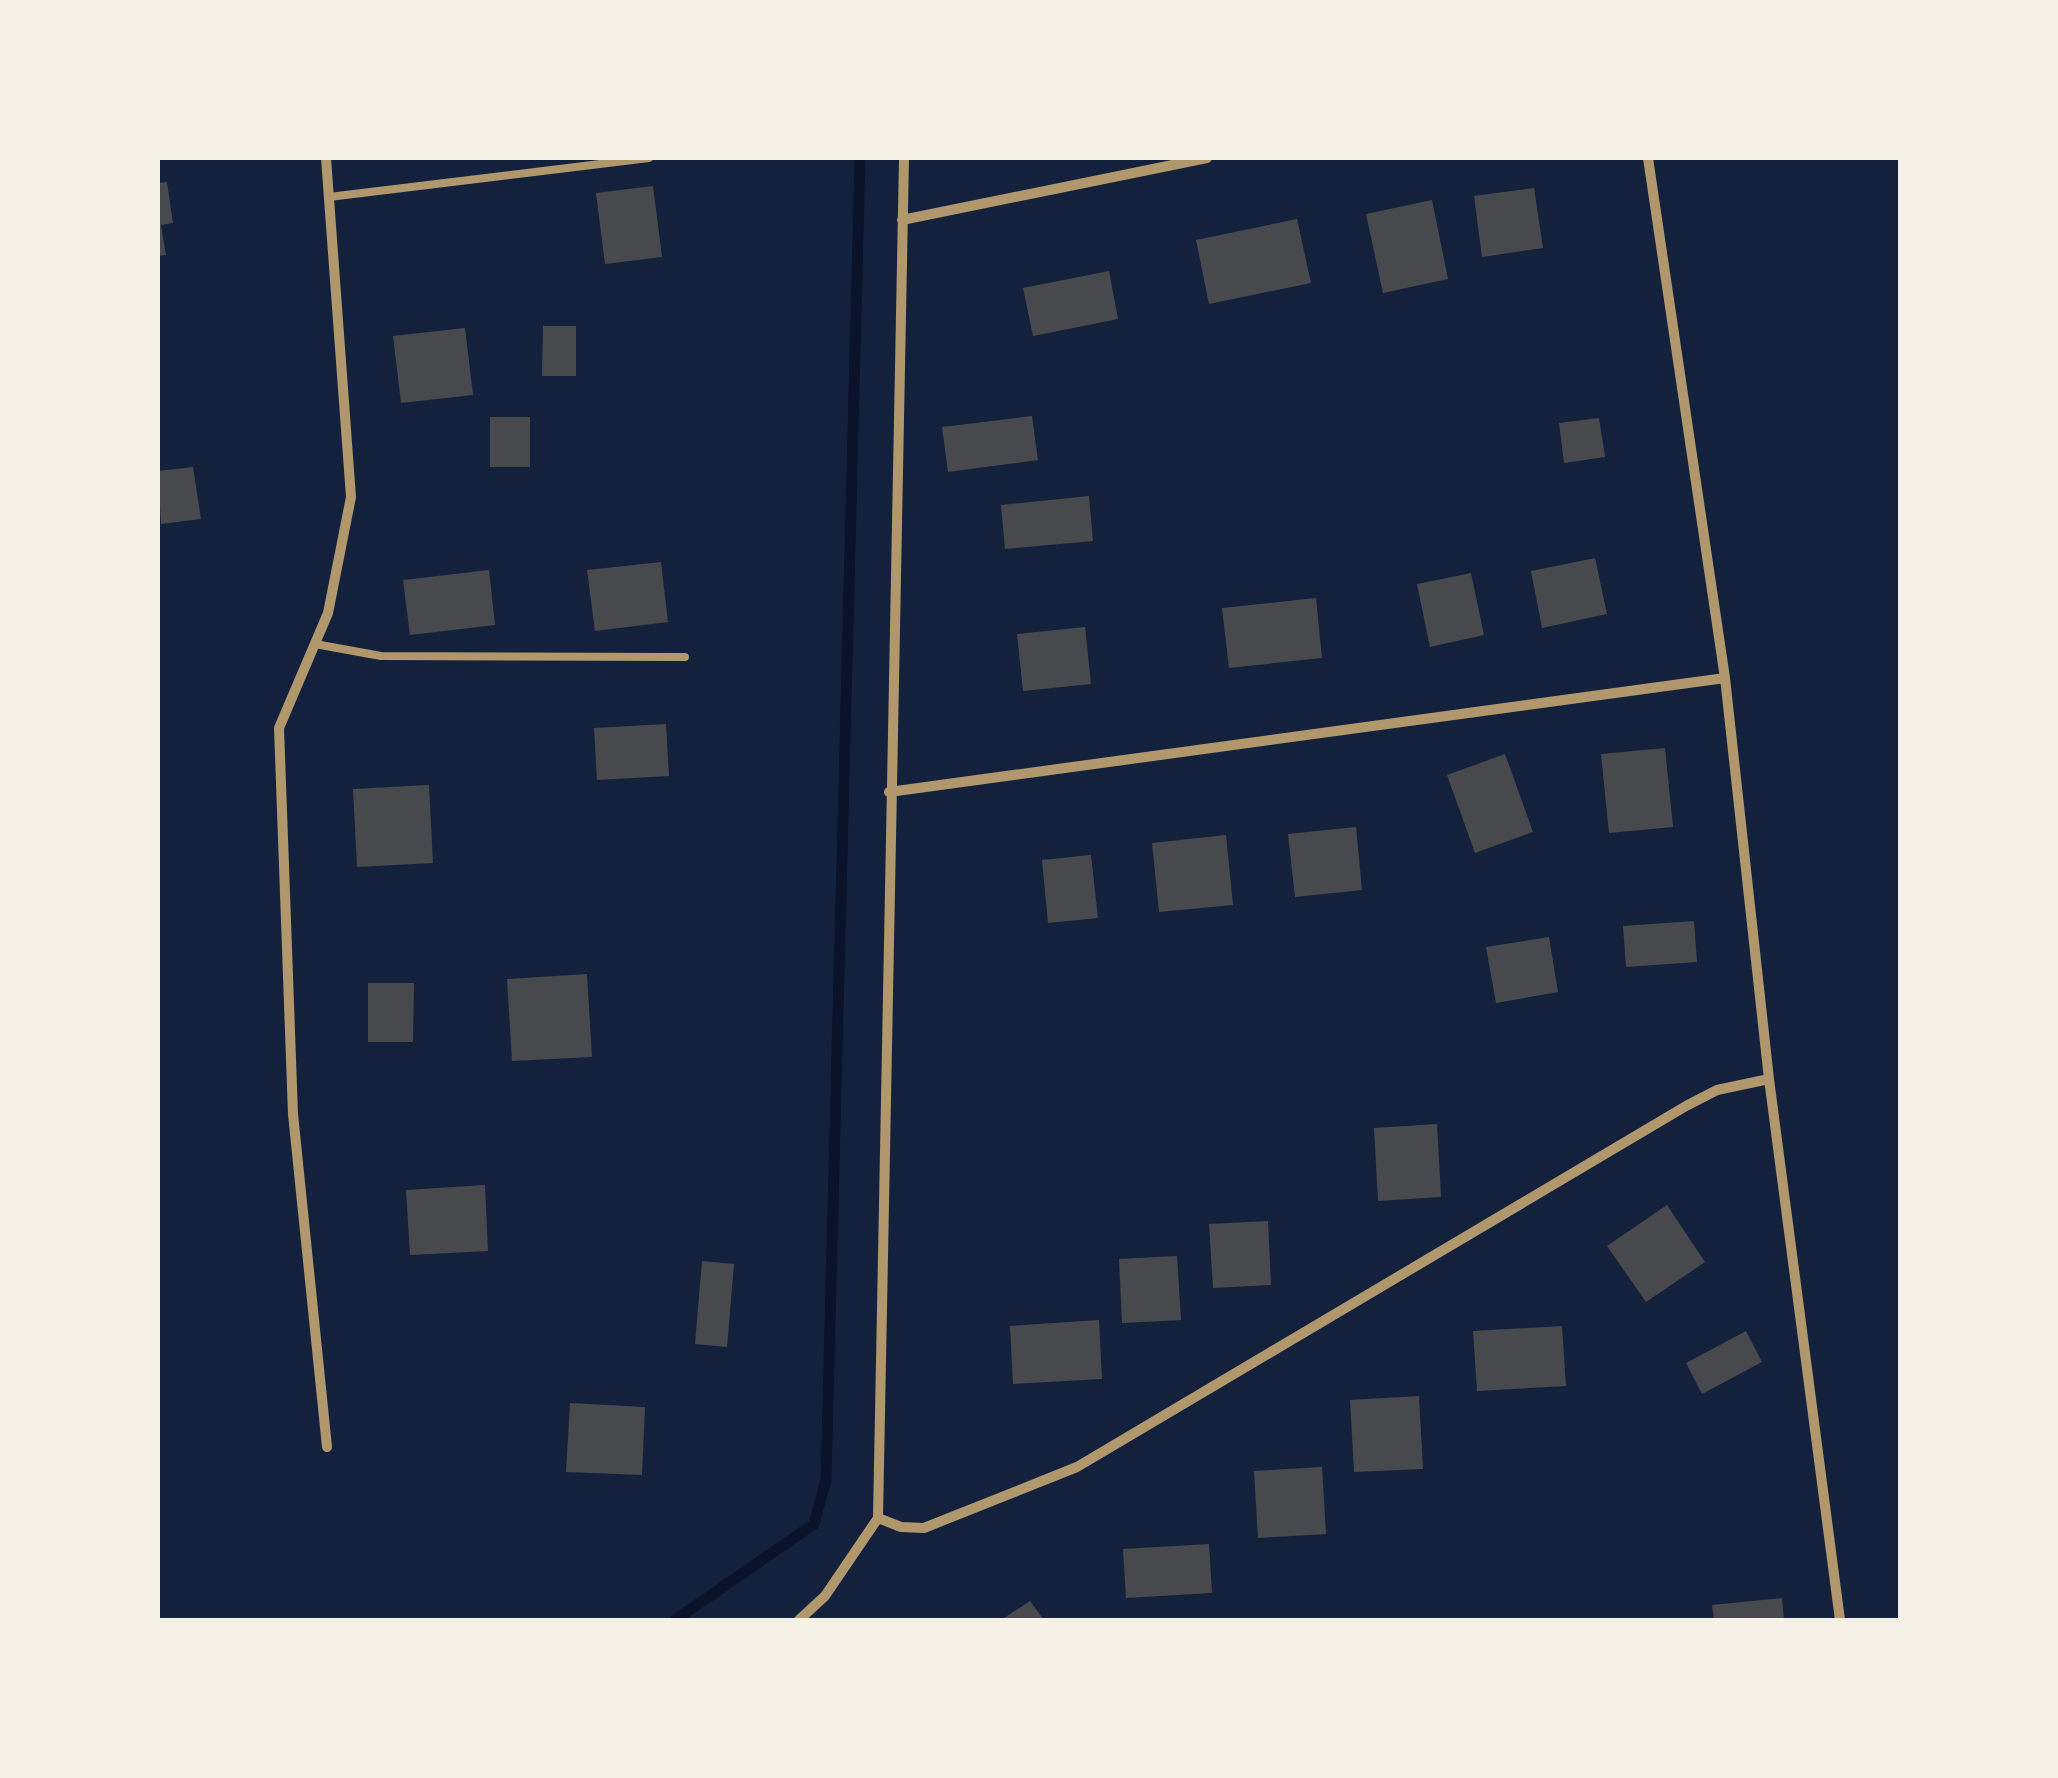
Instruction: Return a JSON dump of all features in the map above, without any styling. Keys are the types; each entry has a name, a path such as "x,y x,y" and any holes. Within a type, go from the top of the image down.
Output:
{"street":[{"path":"326,158 351,497 328,613 279,728 293,1114 327,1447"},
{"path":"799,1620 825,1596 878,1518 904,158"},
{"path":"902,220 1207,158"},
{"path":"1648,158 1725,678 1768,1079 1840,1620"},
{"path":"890,792 1725,678"},
{"path":"878,1518 902,1528 924,1528 1077,1467 1686,1106 1717,1090 1768,1079"}],"lane":[{"path":"329,197 649,158"},
{"path":"315,644 381,656 685,657"}],"building":[{"path":"167,182 173,223 161,225 166,255 158,256 158,183"},
{"path":"653,186 662,257 605,264 596,193"},
{"path":"1534,188 1543,248 1482,257 1474,196"},
{"path":"1432,200 1448,279 1383,293 1366,214"},
{"path":"1297,219 1311,283 1209,304 1196,240"},
{"path":"1109,271 1118,319 1033,336 1023,288"},
{"path":"543,326 576,326 576,376 542,376"},
{"path":"465,328 473,395 401,403 393,336"},
{"path":"1032,416 1038,460 948,472 942,427"},
{"path":"490,417 530,417 530,467 490,467"},
{"path":"1599,418 1605,457 1564,463 1559,423"},
{"path":"193,467 201,519 161,524 158,471"},
{"path":"1089,496 1093,541 1005,549 1001,505"},
{"path":"1595,558 1607,614 1542,628 1531,571"},
{"path":"661,562 668,622 595,631 587,570"},
{"path":"489,570 495,625 410,635 403,580"},
{"path":"1471,573 1484,635 1430,647 1417,584"},
{"path":"1316,598 1322,658 1229,668 1222,608"},
{"path":"1085,627 1091,684 1023,691 1017,634"},
{"path":"666,724 669,776 597,780 594,728"},
{"path":"1665,748 1673,827 1609,833 1601,754"},
{"path":"1505,754 1533,832 1475,853 1447,775"},
{"path":"429,785 433,863 357,867 353,789"},
{"path":"1356,827 1362,890 1295,897 1288,834"},
{"path":"1226,835 1233,905 1159,912 1152,843"},
{"path":"1091,855 1098,918 1048,923 1042,860"},
{"path":"1694,921 1697,962 1626,967 1623,926"},
{"path":"1549,937 1558,992 1496,1003 1486,947"},
{"path":"587,974 592,1057 512,1061 507,979"},
{"path":"368,983 414,983 413,1042 368,1042"},
{"path":"1437,1124 1441,1197 1378,1201 1374,1128"},
{"path":"485,1185 488,1251 410,1255 406,1190"},
{"path":"1667,1205 1705,1262 1646,1302 1607,1246"},
{"path":"1268,1221 1271,1285 1213,1288 1209,1224"},
{"path":"1177,1256 1181,1320 1122,1323 1119,1259"},
{"path":"702,1261 734,1264 727,1347 695,1344"},
{"path":"1099,1320 1102,1379 1013,1384 1010,1326"},
{"path":"1562,1326 1566,1386 1477,1391 1473,1331"},
{"path":"1746,1331 1762,1362 1702,1394 1686,1363"},
{"path":"1419,1396 1423,1469 1354,1472 1350,1400"},
{"path":"570,1403 645,1407 642,1475 566,1472"},
{"path":"1322,1467 1326,1534 1258,1538 1254,1471"},
{"path":"1209,1544 1212,1593 1126,1598 1123,1549"},
{"path":"1782,1598 1784,1620 1714,1620 1712,1605"},
{"path":"1030,1601 1044,1620 1001,1620"}],"waterway":[{"path":"675,1620 814,1524 826,1480 860,158"}]}
